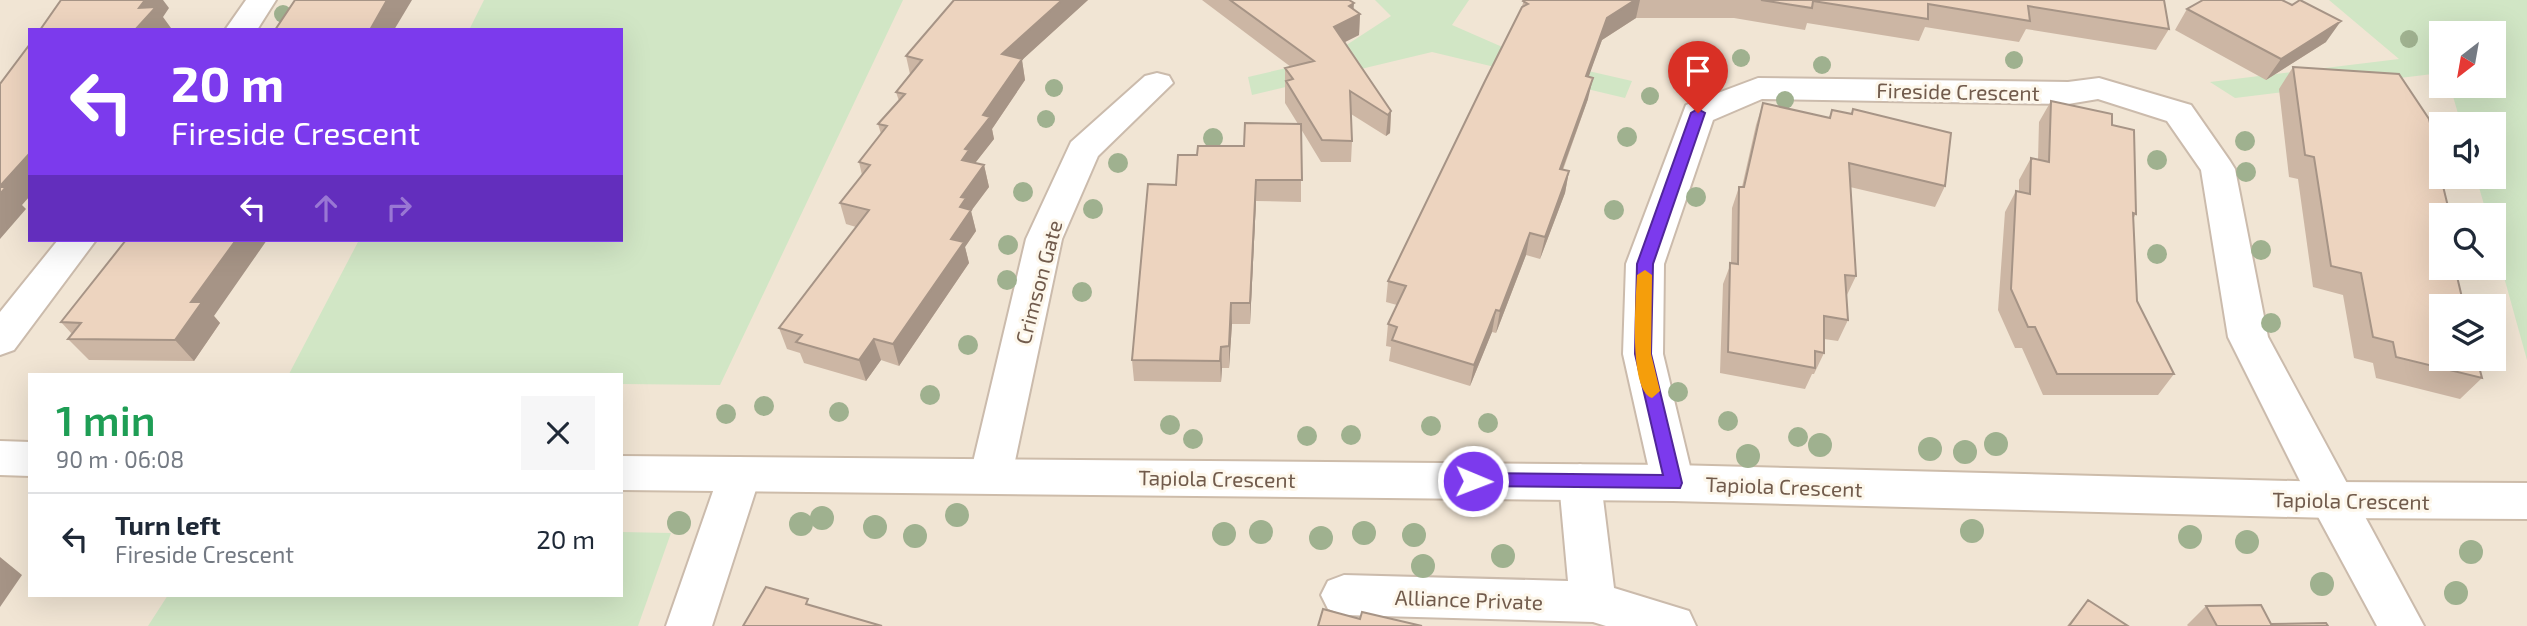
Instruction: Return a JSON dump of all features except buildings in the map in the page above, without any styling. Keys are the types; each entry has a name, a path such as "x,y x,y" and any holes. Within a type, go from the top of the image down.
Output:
{"street":[{"path":"243,28 261,0"},
{"name":"Crimson Gate","path":"991,475 1044,239 1083,150 1157,83"},
{"name":"Fireside Crescent","path":"1673,483 1643,354 1645,264 1698,113 1758,88 2068,93 2099,88 2179,113 2218,169 2248,337 2331,500 2401,626"},
{"path":"0,340 76,242"},
{"path":"0,458 28,459"},
{"name":"Tapiola Crescent","path":"623,473 1673,483 2331,500 2527,501"},
{"path":"689,626 740,474"},
{"path":"1580,482 1593,602"},
{"name":"Alliance Private","path":"1345,595 1593,602 1672,626"}],"shaded area":[{"path":"0,0 2527,0 2527,626 0,626"}],"green space":[{"path":"484,0 903,0 720,385 623,384 623,373 290,373 358,242 623,242 623,28 470,28"},
{"path":"1375,0 1469,0 1452,25 1523,56 1632,81 1625,98 1432,52 1252,95 1248,77 1325,59 1391,16"},
{"path":"2329,0 2527,0 2527,360 2505,280 2506,203 2484,203 2479,189 2506,189 2506,112 2458,112 2453,98 2506,98 2506,21 2429,21 2429,74 2235,98 2210,82 2399,59"},
{"path":"623,532 671,533 638,626 148,626 167,597 623,597"}],"slow traffic":[{"path":"1645,275 1643,354 1652,391"}],"route":[{"path":"1473,481 1673,483 1643,354 1645,264 1698,113"}]}
